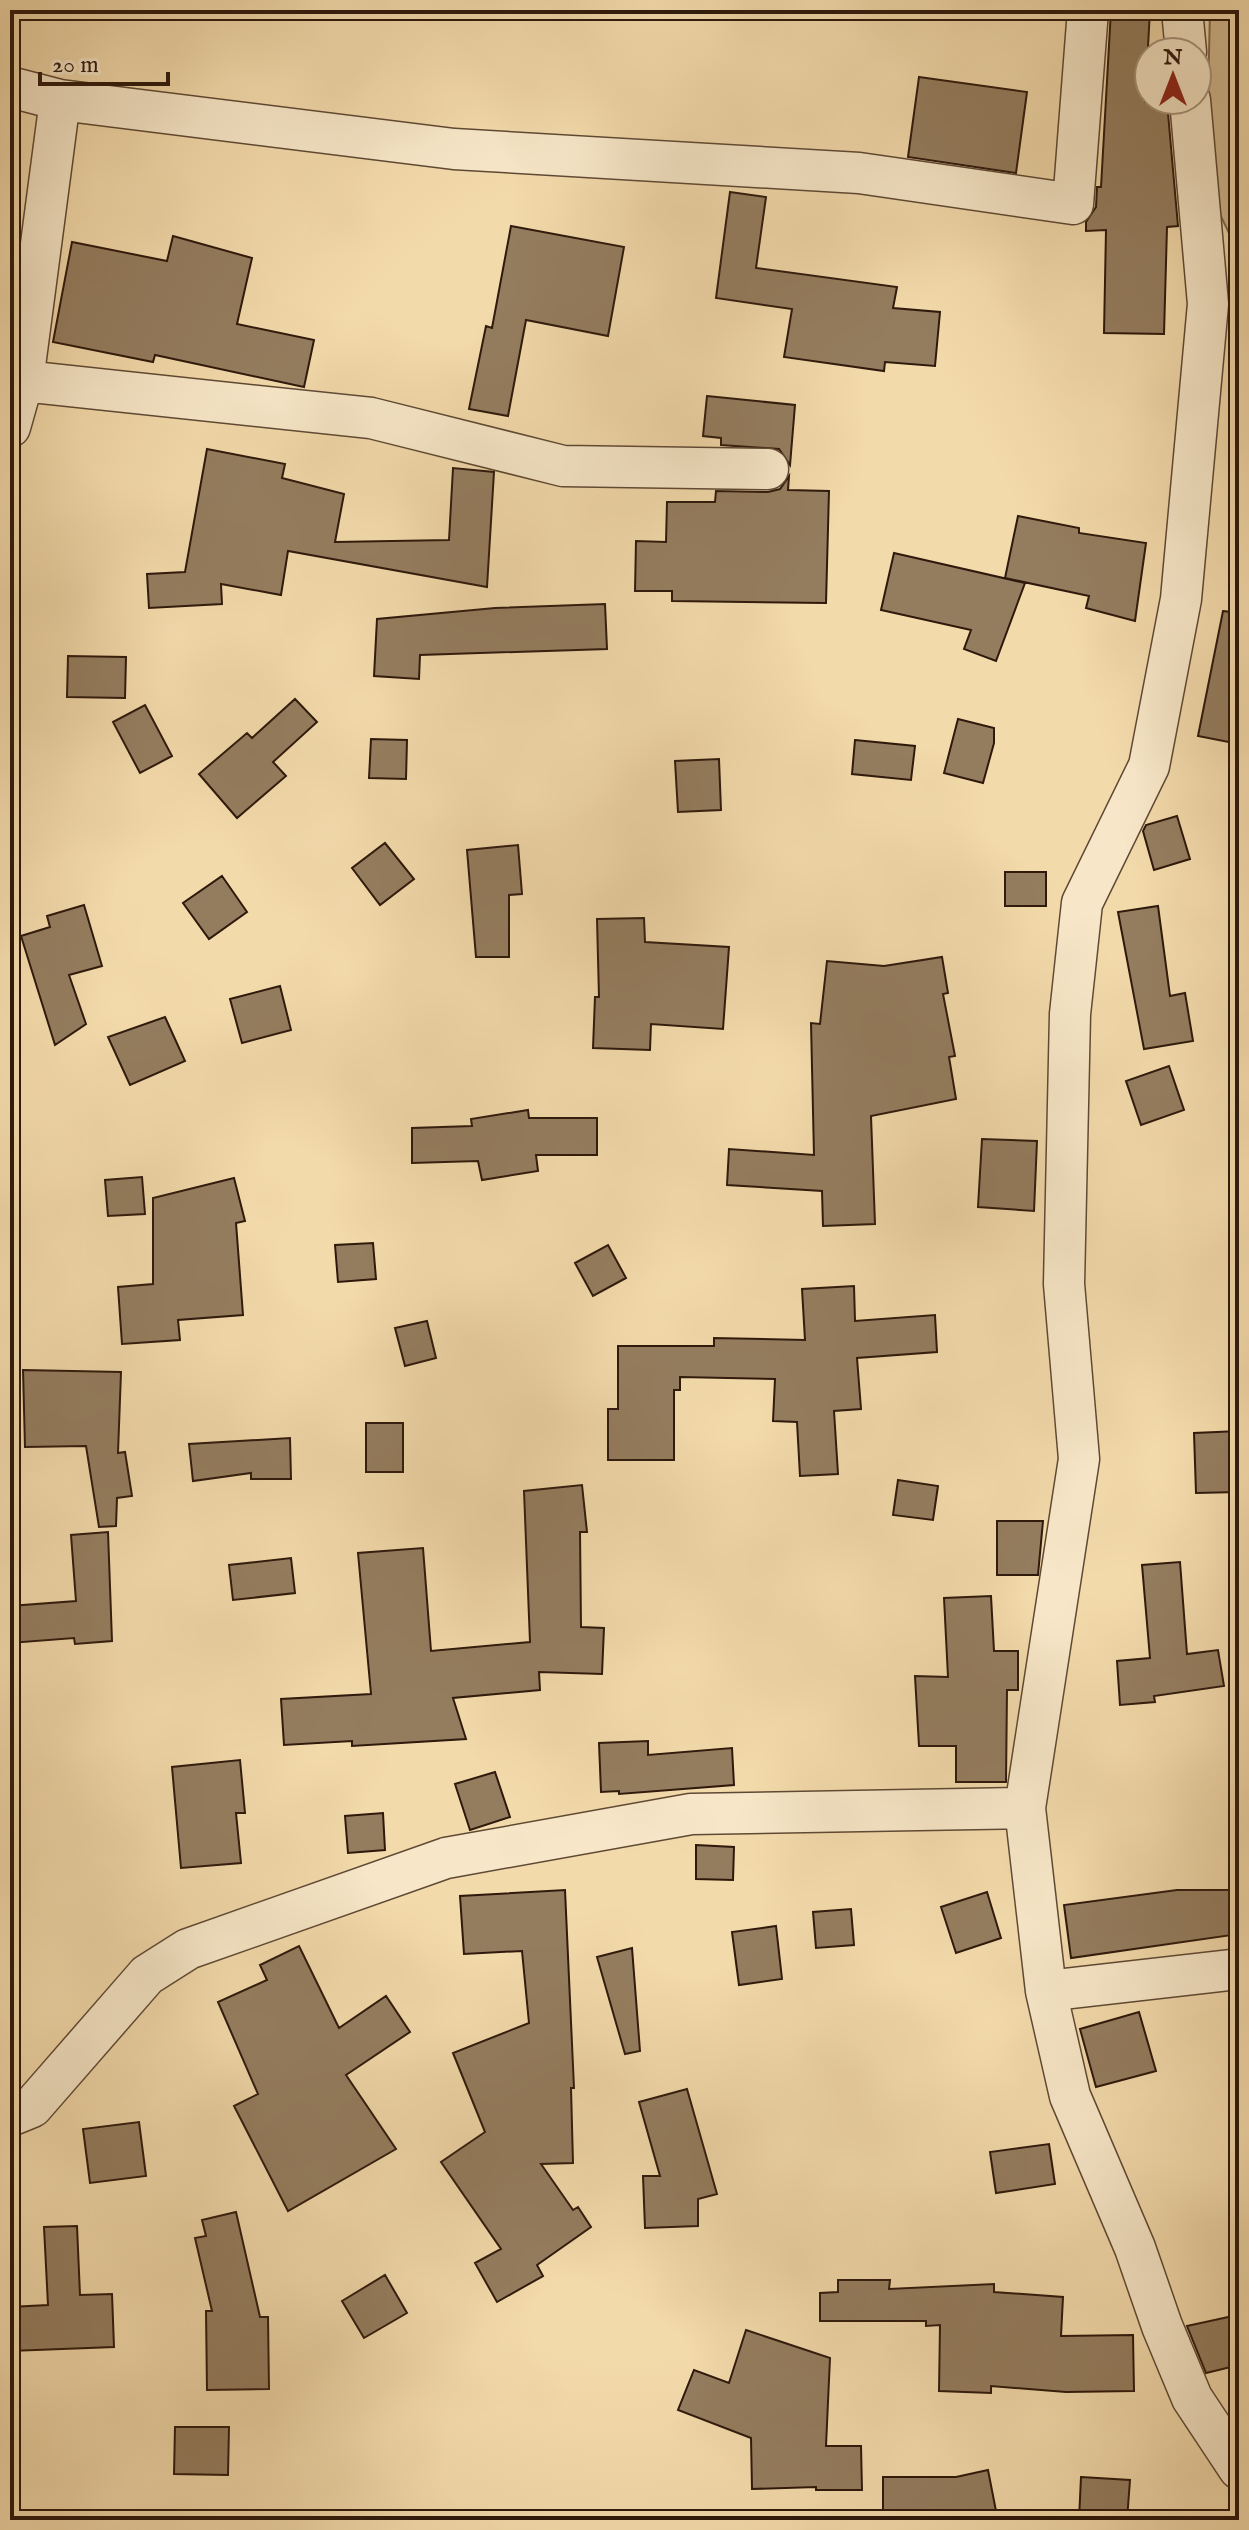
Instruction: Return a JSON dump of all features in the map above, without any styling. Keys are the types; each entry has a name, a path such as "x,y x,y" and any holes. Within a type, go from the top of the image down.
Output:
{"street":[{"path":"10,87 60,100 454,149 859,173 1073,204 1088,10"},
{"path":"1182,10 1184,36"},
{"path":"10,427 23,381 60,100"},
{"path":"1191,116 1208,304 1181,599 1149,766 1082,903 1070,1014 1064,1284 1079,1459 1025,1808 1046,1991 1070,2096 1135,2248 1162,2326 1192,2398 1239,2469"},
{"path":"23,381 371,418 563,466 768,469"},
{"path":"10,2116 32,2107 147,1975 188,1949 446,1858 691,1814 1025,1808"},
{"path":"1046,1991 1239,1969"}],"shaded area":[{"path":"1210,10 1239,10 1239,254 1206,185 1208,116 1213,116 1213,36 1209,36"}],"building":[{"path":"1111,10 1150,10 1149,36 1133,36 1133,116 1168,116 1178,226 1167,227 1164,334 1104,333 1106,230 1086,231 1086,222 1096,207 1097,187 1101,187"},
{"path":"919,77 1027,92 1016,173 908,157"},
{"path":"730,192 766,197 756,268 897,287 893,308 940,312 935,366 885,362 884,371 784,357 792,309 716,298"},
{"path":"511,226 624,247 608,336 526,320 508,416 469,409 486,326 492,328"},
{"path":"173,236 252,258 237,324 314,340 304,387 155,355 153,362 53,342 72,242 167,261"},
{"path":"707,396 795,405 790,465 779,449 721,445 721,438 703,436"},
{"path":"207,449 285,464 282,478 344,494 335,542 449,540 453,468 494,472 487,587 288,551 281,595 221,584 222,604 149,608 147,574 185,572"},
{"path":"789,476 788,490 829,491 826,603 672,601 672,591 635,591 636,541 666,542 667,502 715,502 716,491 768,492 780,489"},
{"path":"1018,516 1079,528 1079,533 1146,543 1135,621 1086,608 1089,596 1005,578"},
{"path":"894,553 1025,583 996,661 964,649 971,630 881,610"},
{"path":"605,604 607,649 420,655 419,679 374,676 377,619 495,608"},
{"path":"1223,611 1239,613 1239,744 1198,736"},
{"path":"68,656 126,657 125,698 67,697"},
{"path":"295,699 317,722 273,762 286,776 237,818 199,774 247,733 252,738"},
{"path":"145,705 172,756 140,773 113,722"},
{"path":"958,719 994,728 994,743 983,783 944,773"},
{"path":"371,739 407,740 406,779 369,778"},
{"path":"855,740 915,746 911,780 852,774"},
{"path":"719,759 721,810 678,812 675,761"},
{"path":"1177,816 1190,859 1154,870 1143,831 1146,825"},
{"path":"385,843 414,879 380,905 352,868"},
{"path":"518,845 522,894 509,895 509,957 476,957 467,850"},
{"path":"1005,872 1046,872 1046,906 1005,906"},
{"path":"222,876 247,912 209,939 183,903"},
{"path":"84,905 102,966 69,975 86,1024 55,1045 21,936 50,927 47,916"},
{"path":"1158,906 1170,996 1185,993 1193,1041 1144,1049 1118,912"},
{"path":"644,918 645,942 729,947 723,1029 651,1024 650,1050 593,1048 595,997 599,997 597,919"},
{"path":"942,957 948,993 943,994 955,1056 949,1057 956,1099 871,1116 875,1224 823,1226 822,1191 727,1185 729,1149 814,1155 811,1023 820,1024 827,961 884,966"},
{"path":"280,986 291,1030 242,1043 230,999"},
{"path":"165,1017 185,1061 130,1085 108,1037"},
{"path":"1169,1066 1184,1110 1141,1125 1126,1081"},
{"path":"528,1110 529,1118 597,1118 597,1155 536,1155 538,1171 482,1180 478,1161 412,1163 412,1128 472,1126 471,1119"},
{"path":"982,1139 1037,1141 1034,1211 978,1207"},
{"path":"142,1177 145,1214 108,1216 105,1180"},
{"path":"234,1178 245,1221 236,1223 243,1315 178,1320 180,1340 122,1344 118,1287 153,1284 153,1198"},
{"path":"373,1243 376,1279 338,1282 335,1245"},
{"path":"608,1245 626,1278 593,1296 575,1263"},
{"path":"854,1286 855,1321 935,1315 937,1352 857,1358 861,1409 834,1411 838,1474 800,1476 797,1422 773,1421 775,1379 680,1377 680,1390 674,1390 674,1460 608,1460 608,1409 618,1409 618,1346 714,1346 714,1338 805,1340 802,1289"},
{"path":"427,1321 436,1358 405,1366 395,1328"},
{"path":"23,1370 121,1372 118,1453 125,1452 132,1496 117,1498 116,1526 99,1527 86,1446 25,1447"},
{"path":"366,1423 403,1423 403,1472 366,1472"},
{"path":"1239,1431 1239,1492 1196,1493 1194,1433"},
{"path":"290,1438 291,1479 251,1479 251,1473 193,1481 189,1444"},
{"path":"898,1480 938,1486 933,1520 893,1515"},
{"path":"582,1485 587,1532 580,1532 581,1627 604,1628 602,1674 539,1672 540,1690 453,1698 466,1739 352,1746 352,1741 284,1745 281,1699 371,1694 358,1553 423,1548 431,1651 530,1642 524,1491"},
{"path":"997,1521 1043,1521 1038,1575 997,1575"},
{"path":"108,1532 112,1641 75,1644 74,1638 10,1643 10,1606 76,1601 71,1535"},
{"path":"291,1558 295,1593 233,1600 229,1565"},
{"path":"1180,1562 1187,1654 1218,1650 1224,1686 1154,1696 1155,1702 1120,1705 1117,1661 1150,1658 1142,1565"},
{"path":"991,1596 994,1651 1018,1651 1018,1690 1007,1690 1006,1782 956,1782 956,1746 919,1746 915,1676 948,1677 944,1598"},
{"path":"648,1741 648,1755 732,1748 734,1785 619,1794 619,1791 601,1792 599,1743"},
{"path":"240,1760 245,1813 236,1813 241,1863 181,1868 172,1767"},
{"path":"495,1772 510,1817 470,1830 455,1784"},
{"path":"383,1813 385,1850 348,1853 345,1816"},
{"path":"696,1845 734,1847 733,1880 696,1879"},
{"path":"565,1890 574,2088 571,2088 573,2163 541,2164 573,2210 578,2207 591,2227 537,2265 543,2276 497,2302 475,2263 501,2249 441,2162 485,2132 453,2053 529,2023 522,1951 464,1954 460,1896"},
{"path":"1177,1890 1239,1890 1239,1934 1071,1958 1064,1905"},
{"path":"987,1892 1001,1938 956,1953 941,1907"},
{"path":"851,1909 854,1945 816,1948 813,1912"},
{"path":"776,1926 782,1979 739,1985 732,1932"},
{"path":"299,1946 339,2028 386,1996 410,2032 346,2075 396,2149 288,2211 234,2106 258,2094 218,2002 267,1980 260,1965"},
{"path":"632,1948 640,2051 625,2054 597,1957"},
{"path":"1139,2012 1156,2071 1096,2087 1080,2029"},
{"path":"687,2089 717,2194 698,2199 698,2226 645,2228 643,2176 660,2176 639,2102"},
{"path":"139,2122 146,2176 90,2183 83,2129"},
{"path":"1049,2144 1055,2184 996,2193 990,2152"},
{"path":"236,2212 260,2317 268,2317 269,2389 207,2390 206,2311 212,2311 195,2238 206,2236 202,2220"},
{"path":"77,2226 80,2295 112,2294 114,2347 10,2351 10,2307 48,2305 44,2227"},
{"path":"385,2275 407,2313 364,2338 342,2301"},
{"path":"838,2280 890,2280 889,2289 994,2284 994,2292 1063,2297 1061,2336 1133,2335 1134,2391 1066,2392 991,2386 991,2393 939,2391 940,2325 926,2326 926,2321 820,2321 820,2293 838,2292"},
{"path":"1233,2316 1239,2342 1239,2365 1206,2373 1187,2326"},
{"path":"746,2330 830,2358 826,2446 861,2446 862,2490 816,2490 816,2487 752,2489 751,2438 678,2410 694,2370 729,2383"},
{"path":"175,2427 229,2427 228,2475 174,2474"},
{"path":"988,2470 996,2511 958,2519 883,2519 883,2477 956,2477"},
{"path":"1081,2477 1130,2480 1127,2520 1079,2520"}]}
